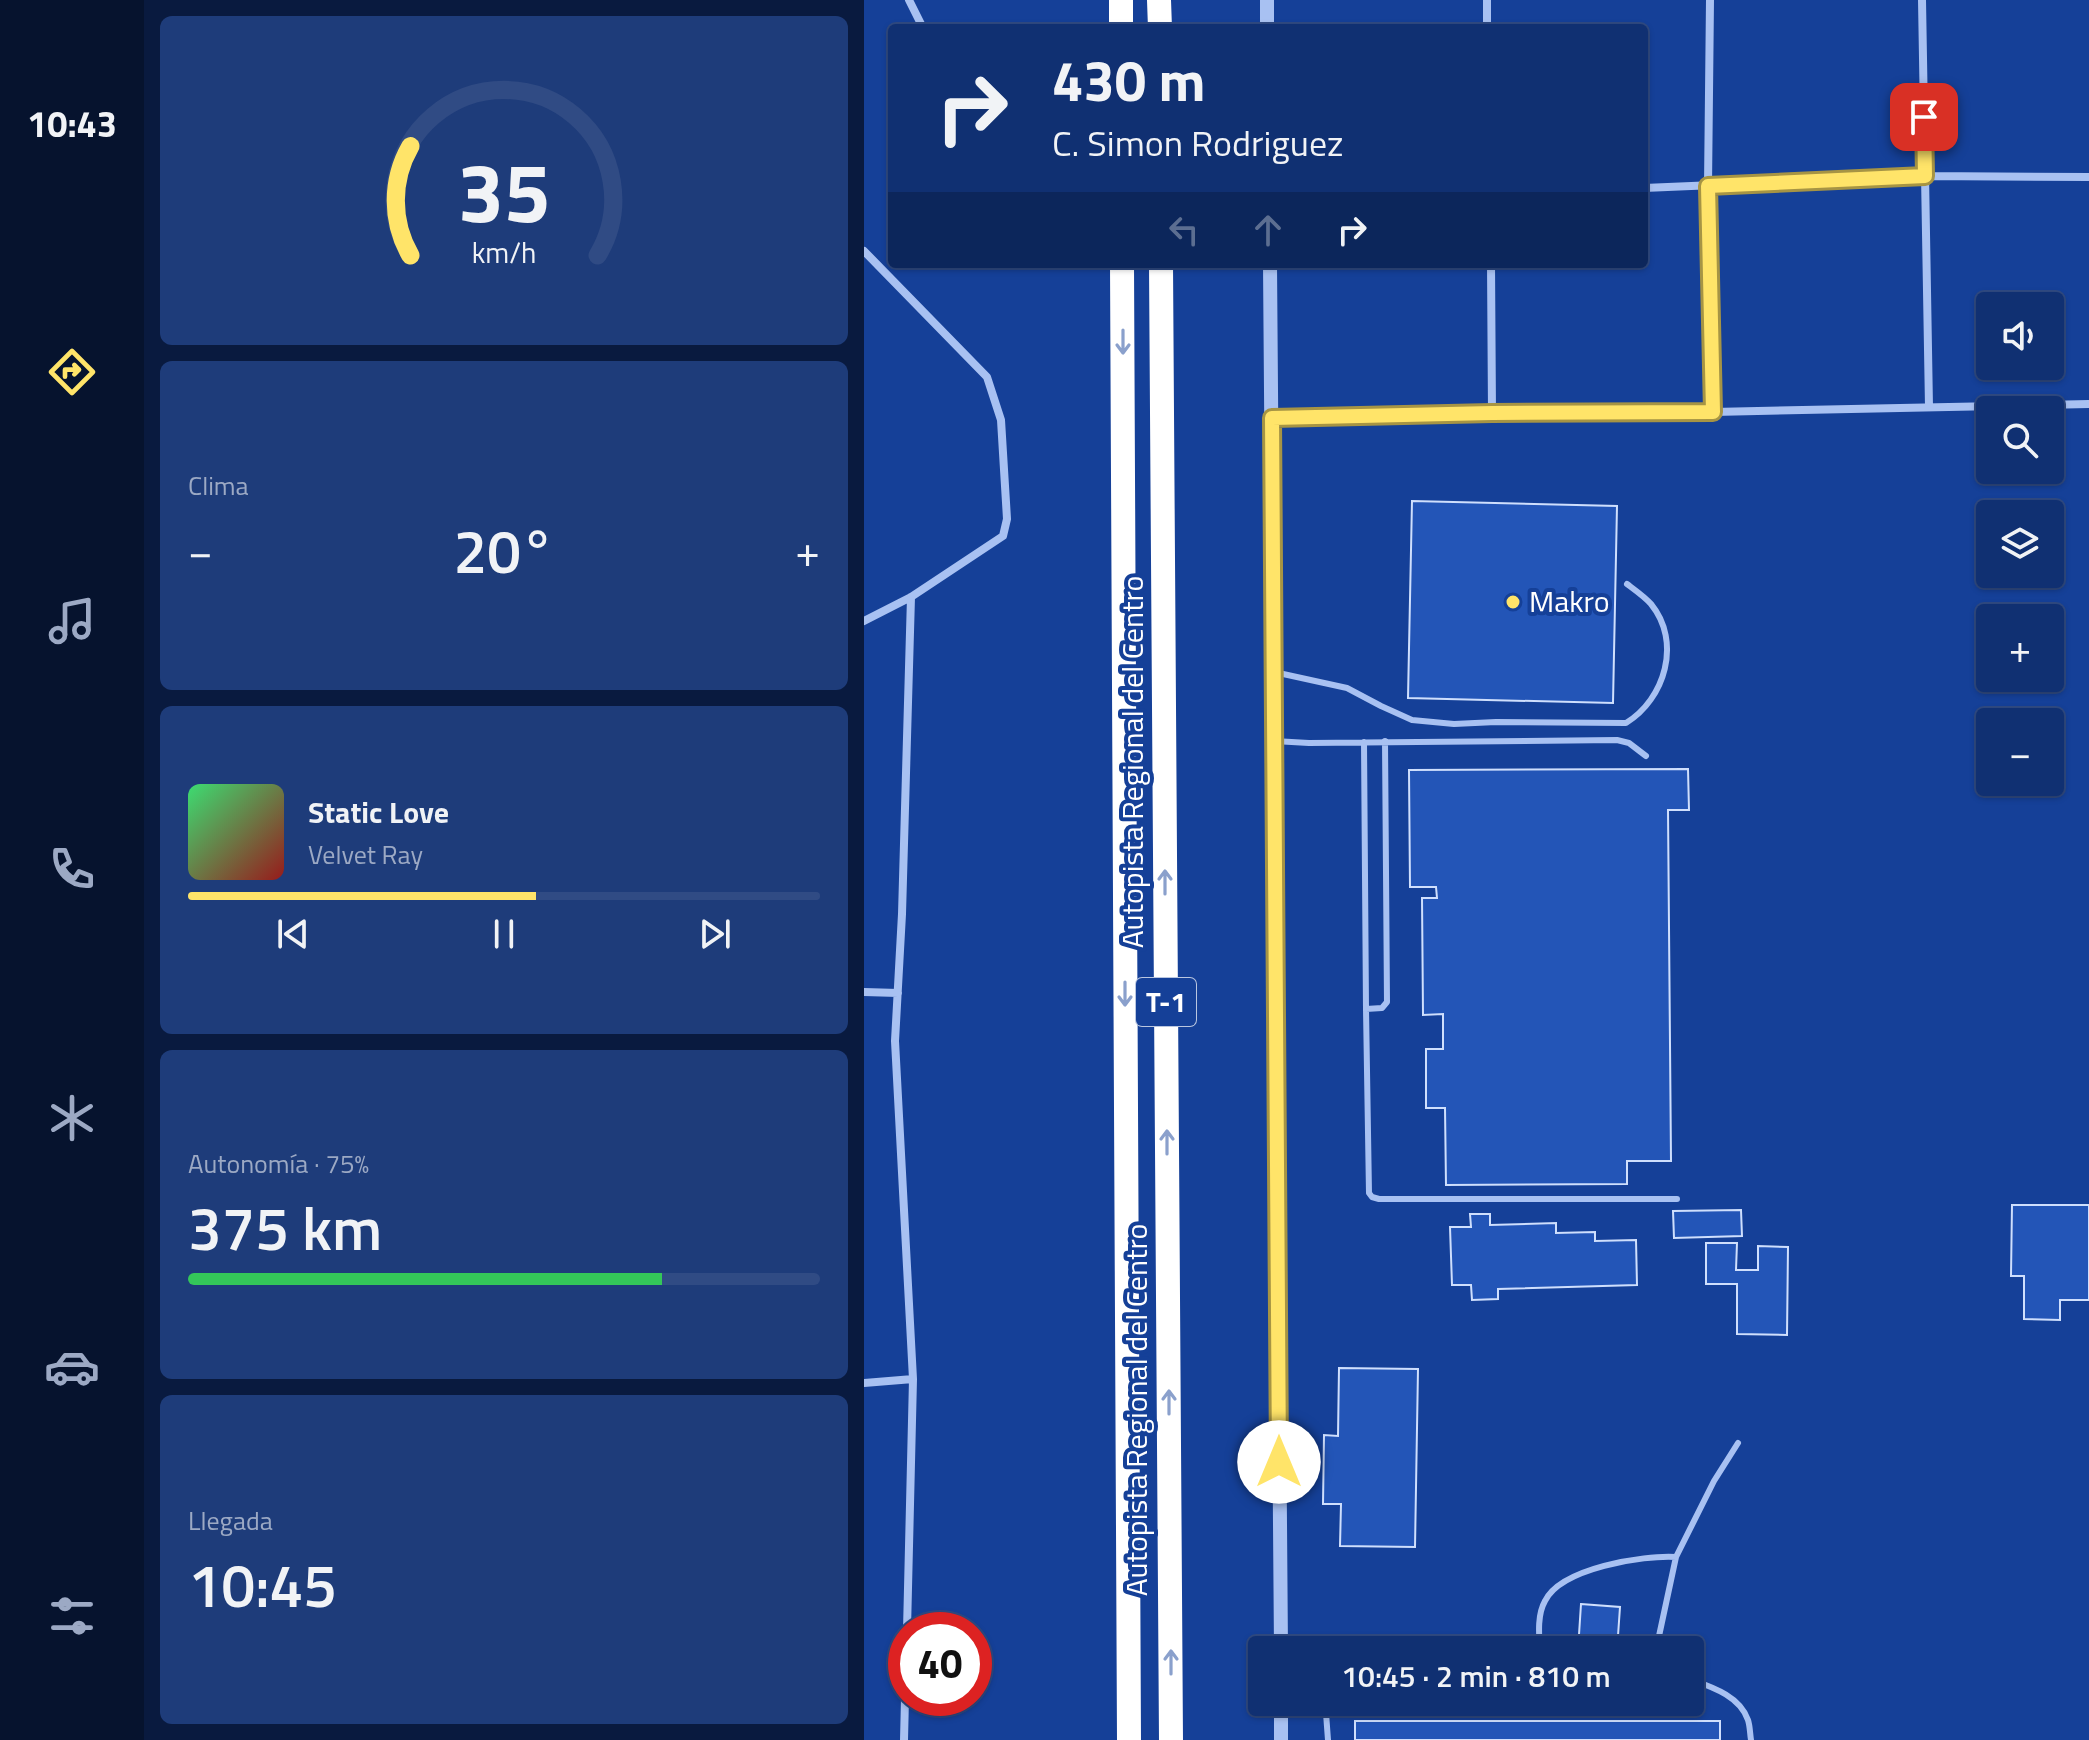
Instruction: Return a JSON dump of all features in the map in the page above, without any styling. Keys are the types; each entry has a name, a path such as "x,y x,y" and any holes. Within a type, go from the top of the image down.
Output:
{"highway":[{"path":"1121,0 1121,24"},
{"path":"1159,0 1160,24"},
{"name":"Autopista Regional del Centro","path":"1122,268 1129,1740"},
{"name":"Autopista Regional del Centro","path":"1161,268 1171,1740"}],"street":[{"path":"909,0 921,24"},
{"path":"1267,0 1267,24"},
{"path":"1487,0 1487,24"},
{"path":"1710,0 1708,186 1713,412"},
{"path":"1922,0 1929,407"},
{"path":"1648,188 1925,176 2089,177"},
{"path":"864,251 987,377 1001,420 1007,519 1003,536 911,597 864,621"},
{"path":"1270,268 1281,1636"},
{"path":"1491,268 1492,413"},
{"path":"1272,418 2089,404"},
{"path":"907,1612 913,1379 895,1041 911,597"},
{"path":"864,992 898,993"},
{"path":"864,1383 913,1379"},
{"path":"904,1740 905,1716"},
{"path":"1281,1716 1281,1740"}],"lane":[{"path":"1274,672 1347,688 1412,720 1454,724 1626,723 1640,715 1654,696 1669,647 1651,604 1627,584"},
{"path":"1274,741 1617,740 1629,743 1646,756"},
{"path":"1366,1009 1382,1008 1387,1002 1385,741"},
{"path":"1364,742 1369,1193 1379,1199 1677,1199"},
{"path":"1659,1636 1676,1557 1714,1481 1738,1443"},
{"path":"1539,1636 1545,1600 1563,1581 1622,1560 1676,1557"},
{"path":"1704,1684 1734,1698 1747,1718 1751,1740"},
{"path":"1326,1716 1328,1740"}],"building":[{"name":"Makro","path":"1412,501 1617,506 1613,703 1408,698"},
{"path":"1688,769 1689,810 1668,810 1671,1161 1627,1161 1627,1184 1446,1185 1445,1108 1426,1108 1426,1049 1443,1049 1443,1014 1423,1015 1422,898 1437,898 1436,887 1410,887 1409,770"},
{"path":"2012,1205 2089,1205 2089,1300 2060,1300 2060,1320 2024,1319 2024,1276 2011,1276"},
{"path":"1741,1210 1742,1236 1674,1238 1673,1211"},
{"path":"1470,1214 1490,1214 1490,1225 1556,1223 1556,1233 1595,1232 1595,1241 1636,1240 1637,1285 1498,1289 1498,1299 1472,1300 1471,1285 1452,1285 1450,1227 1471,1227"},
{"path":"1706,1243 1737,1243 1736,1270 1758,1270 1758,1246 1788,1247 1787,1335 1737,1334 1737,1284 1706,1284"},
{"path":"1339,1368 1418,1369 1415,1547 1340,1546 1341,1504 1323,1504 1324,1435 1338,1436"},
{"path":"1581,1604 1620,1607 1618,1636 1579,1636"},
{"path":"1355,1721 1720,1721 1720,1740 1355,1740"}],"place":[{"name":"Makro","path":"1513,602"}],"route":[{"path":"1279,1462 1272,418 1713,412 1708,186 1925,176 1924,117"}]}
